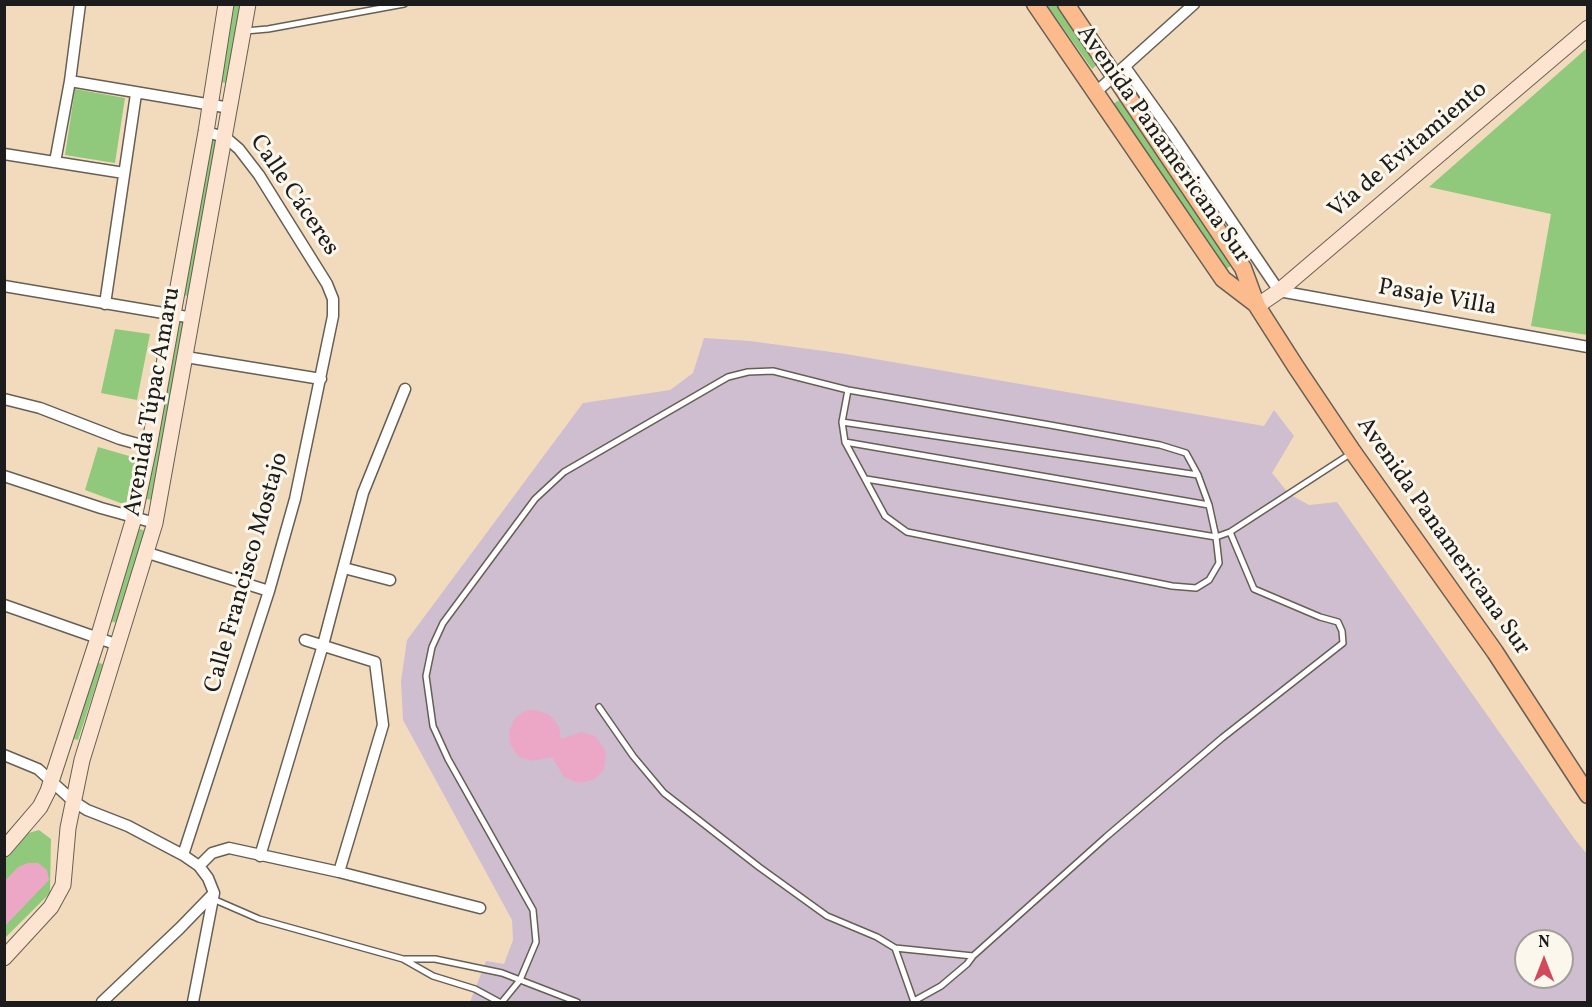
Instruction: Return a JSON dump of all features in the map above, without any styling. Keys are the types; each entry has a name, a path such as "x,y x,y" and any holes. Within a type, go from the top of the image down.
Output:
{"main road":[{"name":"Avenida Panamericana Sur","path":"1035,4 1223,279 1257,306"},
{"name":"Avenida Panamericana Sur","path":"1066,4 1120,72 1243,268 1257,306 1353,452 1495,652 1587,795"}],"street":[{"path":"55,162 70,81 80,4"},
{"name":"Avenida Túpac Amaru","path":"4,849 40,807 52,781 134,518 206,132 226,4"},
{"name":"Avenida Túpac Amaru","path":"4,958 51,907 63,885 73,801 93,719 148,553 186,357 248,4"},
{"path":"1095,93 1194,4"},
{"name":"Vía de Evitamiento","path":"1257,306 1279,291 1587,28"},
{"name":"Avenida Panamericana Sur","path":"1120,72 1170,129 1279,291"},
{"path":"70,81 230,108"},
{"path":"105,304 136,93"},
{"name":"Calle Cáceres","path":"206,132 225,137 239,149 260,175 327,284 333,299"},
{"path":"4,154 124,173"},
{"path":"4,286 193,318"},
{"name":"Pasaje Villa","path":"1279,291 1587,347"},
{"name":"Calle Francisco Mostajo","path":"183,855 269,591 295,499 331,334 333,299"},
{"path":"186,357 321,379"},
{"path":"260,856 323,645 363,493 405,389"},
{"path":"4,399 40,408 120,439 149,447"},
{"path":"4,476 155,523"},
{"path":"148,553 269,591"},
{"path":"344,568 390,580"},
{"path":"4,605 118,645"},
{"path":"305,640 375,662 383,725 339,872"},
{"path":"4,755 38,769 73,801 87,810 128,826 199,866 208,878 213,896 193,1002"},
{"path":"199,866 212,853 229,848 339,872 480,908"},
{"path":"102,1002 213,896"}],"lane":[{"path":"243,31 268,29 404,4"},
{"path":"213,896 260,919 403,959 434,976 475,989 501,1002 520,980 536,942 533,910 448,759 434,726 426,676 432,647 443,624 535,499 564,472 728,377 748,372 773,371 848,390 1160,445 1186,453 1198,475 1209,505 1219,563 1209,580 1196,588 1172,586 907,532 885,516 845,442 842,422 848,390"},
{"path":"842,422 1198,475"},
{"path":"845,442 1209,505"},
{"path":"866,479 1216,537 1230,532 1353,452"},
{"path":"895,948 914,1002 941,986 1106,837 1186,769 1343,643 1342,631 1338,622 1320,617 1254,589 1230,532"},
{"path":"599,707 633,756 664,794 759,867 828,916 877,937 895,948 973,956"},
{"path":"403,959 435,959 502,974 577,1002"}],"shaded area":[{"path":"704,338 750,341 846,354 1264,426 1274,410 1294,436 1272,473 1289,494 1309,505 1337,502 1587,854 1587,1002 470,1002 486,961 504,964 513,940 512,920 403,720 401,681 407,640 583,403 670,390 693,373"}],"green space":[{"path":"230,5 240,5 227,83 218,82"},
{"path":"1047,5 1059,5 1100,62 1092,69"},
{"path":"1587,48 1587,335 1531,326 1551,214 1429,187"},
{"path":"75,89 125,98 115,163 65,155"},
{"path":"1121,99 1232,265 1226,269 1113,104"},
{"path":"210,137 219,139 193,297 183,295"},
{"path":"180,319 191,321 151,500 143,498"},
{"path":"115,329 150,334 137,400 101,393"},
{"path":"98,447 136,458 126,505 85,490"},
{"path":"137,528 146,531 117,623 107,620"},
{"path":"95,662 103,664 78,740 69,738"},
{"path":"39,830 51,839 50,893 5,938 4,856 25,834"}],"building":[{"path":"527,710 550,715 559,727 561,739 581,732 595,736 606,755 604,769 593,780 578,783 564,777 552,757 531,761 518,756 510,744 509,731 515,718"},
{"path":"28,863 38,863 47,870 49,880 4,927 4,882 18,867"}]}
